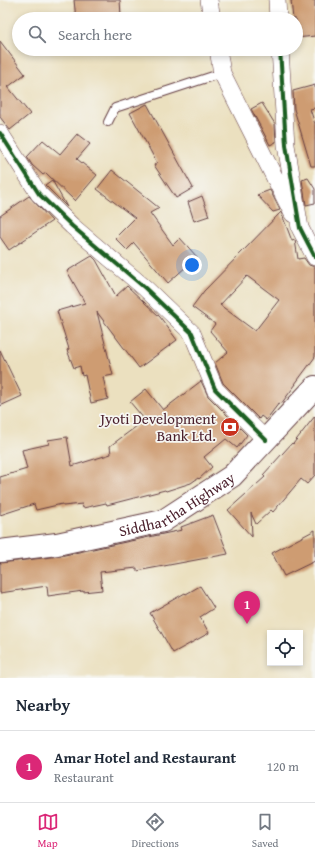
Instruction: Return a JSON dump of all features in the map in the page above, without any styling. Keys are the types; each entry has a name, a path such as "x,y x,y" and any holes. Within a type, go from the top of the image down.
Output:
{"highway":[{"name":"Siddhartha Highway","path":"0,551 57,544 163,521 232,476 315,387"}],"street":[{"path":"209,0 211,12"},
{"path":"277,0 278,12"},
{"path":"219,56 222,73 315,257"},
{"path":"280,56 286,146 300,228"},
{"path":"0,133 39,194 72,226 145,288 192,333 215,389 266,440"}],"lane":[{"path":"108,122 115,108 222,73"}],"building":[{"path":"74,0 120,0 121,12 75,12"},
{"path":"291,0 315,0 315,36 303,37 303,12 292,12"},
{"path":"0,41 25,74 8,87 30,114 10,130 0,117"},
{"path":"315,85 315,108 310,109 315,124 315,166 311,166 294,109 293,91"},
{"path":"262,103 275,124 276,142 270,145 251,109"},
{"path":"147,104 193,188 176,198 154,165 157,163 130,113"},
{"path":"77,134 90,144 77,159 97,175 75,201 46,173 43,175 32,165 27,157 43,140 60,154"},
{"path":"112,170 159,208 150,213 173,245 180,238 197,257 168,283 134,243 127,250 115,238 135,218 97,189"},
{"path":"308,178 315,189 315,203 306,205 302,180"},
{"path":"52,180 67,207 45,185"},
{"path":"270,190 280,210 273,212 257,195"},
{"path":"29,196 52,221 9,250 0,237 0,216"},
{"path":"202,196 209,216 194,221 188,202"},
{"path":"281,212 292,241 295,240 298,259 304,258 309,265 315,267 315,357 281,404 279,403 266,420 261,416 259,419 223,383 215,363 228,352 210,331 215,324 192,307 204,291","holes":["247,276 279,300 255,331 220,305"]},
{"path":"92,256 96,260 116,296 127,286 160,317 177,340 139,368 97,312 113,375 103,377 108,399 91,403 85,375 82,376 80,366 74,368 67,350 69,349 57,311 85,303 67,271"},
{"path":"0,350 22,396 0,406"},
{"path":"201,381 208,396 247,435 237,448 226,439 204,457 212,467 199,479 198,478 191,483 166,491 165,490 107,505 106,503 83,508 82,504 63,506 62,504 36,510 34,504 0,515 0,477 27,469 22,450 49,444 48,440 67,437 72,466 111,454 110,446 145,420 130,402 146,389 163,410"},
{"path":"315,416 315,475 307,484 301,479 273,512 271,510 256,524 251,513 252,537 228,510 265,477 263,475 292,443 293,444"},
{"path":"213,515 228,554 137,571 137,568 100,572 102,590 48,596 47,586 0,593 0,563 60,556 182,530 181,527"},
{"path":"315,530 315,561 284,576 272,553"},
{"path":"200,586 214,608 200,617 209,633 173,653 150,613"}],"cycle path":[{"path":"280,56 286,145 300,228 315,257"},
{"path":"0,133 39,194 72,226 145,288 192,333 215,389 266,440"}],"place":[{"name":"Jyoti Development Bank Ltd.","path":"230,427"},
{"name":"Amar Hotel and Restaurant","path":"247,624"}]}
